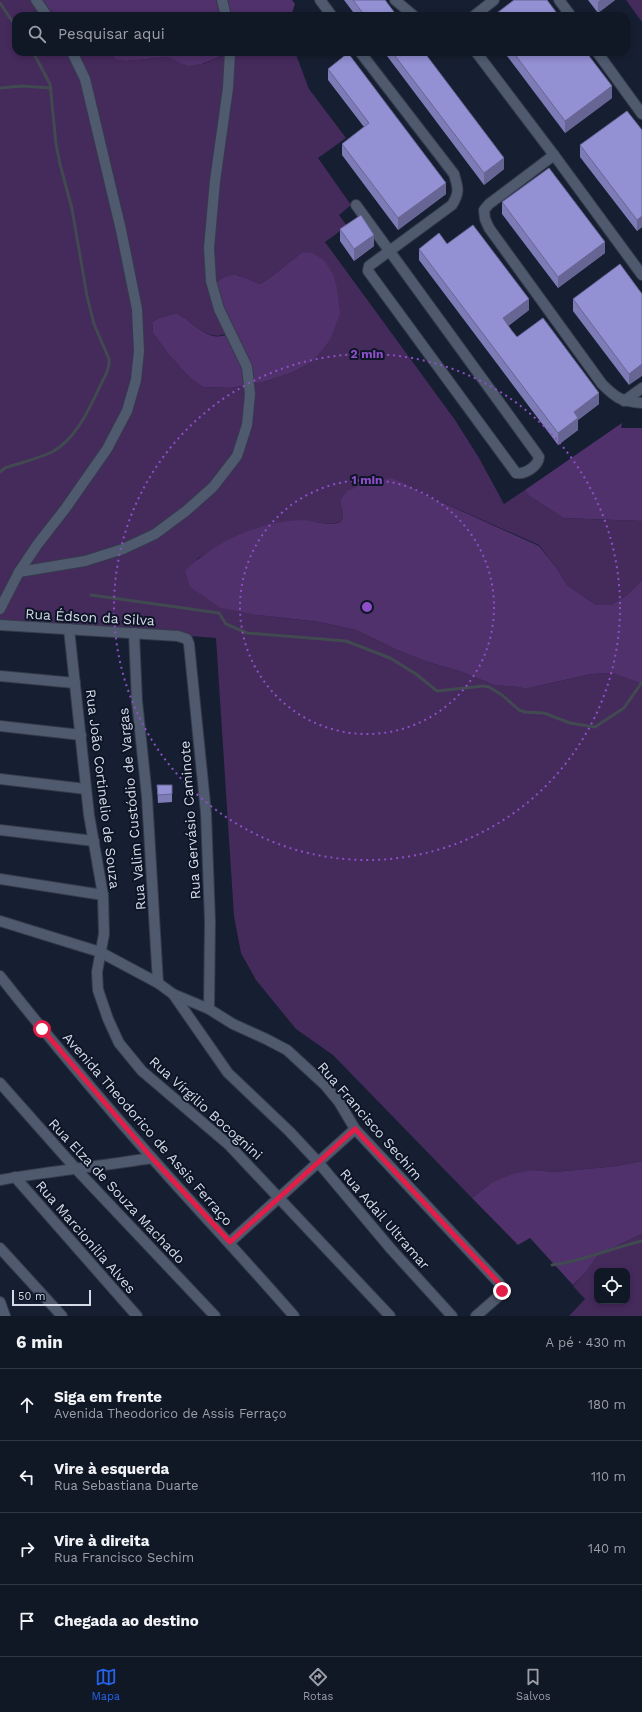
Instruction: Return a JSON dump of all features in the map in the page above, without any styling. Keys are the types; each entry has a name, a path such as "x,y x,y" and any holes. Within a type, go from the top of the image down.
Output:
{"street":[{"path":"36,0 45,12"},
{"path":"222,0 225,12"},
{"path":"320,0 329,12"},
{"path":"396,0 410,12"},
{"path":"479,12 494,0"},
{"path":"559,0 568,12"},
{"path":"0,609 19,572 37,545 65,509 107,449 127,412 136,380 139,351 137,309 121,230 91,101 85,79 74,56"},
{"path":"19,572 85,561 123,549 154,534 186,511 213,487 237,456 247,425 250,394 247,367 219,309 211,281 209,248 215,181 228,88 230,56"},
{"path":"356,205 389,251 539,457 537,463 526,472 516,472 368,271 369,266 389,251 452,205 458,196 458,186 454,174 363,56"},
{"path":"479,56 642,275"},
{"path":"600,56 642,114"},
{"path":"554,155 489,204 484,210 484,219 525,279 602,384 612,394 624,401 642,404"},
{"path":"624,401 642,388"},
{"name":"Rua Édson da Silva","path":"0,625 178,636"},
{"name":"Rua João Cortinelio de Souza","path":"69,629 86,789 103,895 104,934 100,952"},
{"name":"Rua Valim Custódio de Vargas","path":"134,633 137,701 147,797 158,983"},
{"name":"Rua Gervásio Caminote","path":"178,636 187,639 189,644 206,812 210,921 209,1009"},
{"path":"0,676 75,683"},
{"path":"0,726 81,735"},
{"path":"0,779 86,789"},
{"path":"0,830 94,841"},
{"path":"0,879 103,895"},
{"path":"0,921 100,952 158,983 173,994"},
{"name":"Rua Vírgilio Bocognini","path":"100,952 97,972 98,990 108,1019 120,1043 142,1071 230,1145 390,1316"},
{"name":"Avenida Theodorico de Assis Ferraço","path":"0,976 42,1029 152,1158 230,1242 294,1316"},
{"name":"Rua Francisco Sechim","path":"173,994 209,1009 233,1024 287,1050 325,1085 339,1102 355,1129 499,1283 502,1291 500,1295 476,1316"},
{"name":"Rua Adail Ultramar","path":"173,994 228,1073 289,1131 318,1162 391,1249 452,1316"},
{"name":"Rua Elza de Souza Machado","path":"0,1083 77,1170 215,1316"},
{"path":"0,1092 10,1096"},
{"path":"230,1242 355,1129"},
{"path":"0,1180 51,1171 77,1170 152,1158"},
{"name":"Rua Marcionília Alves","path":"15,1177 137,1316"},
{"path":"0,1248 62,1316"},
{"path":"0,1302 5,1316"}],"shaded area":[{"path":"0,0 35,0 39,5 53,12 12,12 12,56 112,56 117,60 126,61 167,57 188,65 203,64 222,56 297,56 309,89 346,138 318,158 351,205 339,215 347,226 325,242 455,420 479,458 504,504 525,490 528,495 563,518 642,521 642,580 627,595 611,605 596,605 567,585 556,567 539,545 428,496 404,483 340,501 343,514 342,521 337,523 326,524 309,521 297,521 257,529 220,545 197,559 258,615 319,622 356,630 397,650 428,662 462,672 494,685 519,687 525,689 591,674 614,673 642,684 642,1161 617,1166 555,1172 532,1170 492,1182 472,1198 333,1055 296,1029 256,980 241,953 234,916 216,638 0,621","holes":["301,253 312,362 291,373 263,382 231,388 203,387 191,379 169,355 153,333 152,322 159,318 177,313 206,333 218,336 225,334 223,324 238,275 249,281 260,284"]},
{"path":"35,0 292,0 295,4 292,12 53,12 39,5"},
{"path":"626,0 642,0 642,22"},
{"path":"112,56 221,56 202,64 188,66 167,57 126,61 117,60"},
{"path":"310,252 323,259 333,274 337,288 340,314 330,340 312,362 291,373 263,382 231,388 203,387 191,379 169,355 153,333 152,322 159,318 177,313 200,330 212,336 225,335 215,284 228,276 237,275 260,284 301,253"},
{"path":"622,423 621,428 642,428 642,521 563,518 528,495 525,490"},
{"path":"391,478 539,546 556,567 567,585 596,605 611,605 627,595 642,580 642,684 613,673 591,674 525,689 519,687 494,685 462,672 428,662 397,650 356,630 319,622 258,615 221,608 190,587 185,571 209,551 223,543 253,529 284,522 306,520 327,524 337,523 342,521 343,514 340,501 347,491 367,483"},
{"path":"642,1161 642,1234 599,1254 585,1273 573,1285 530,1238 518,1245 472,1198 492,1182 513,1174 532,1170 555,1172 617,1166"},
{"path":"642,1234 642,1316 569,1316 585,1299 573,1286 599,1254"}],"building":[{"path":"353,0 385,0 394,12 362,12"},
{"path":"514,0 547,0 556,12 498,12"},
{"path":"344,56 350,56 446,183 398,218 342,144 369,123 328,69"},
{"path":"395,56 427,56 504,158 484,173"},
{"path":"516,56 589,56 612,86 565,121"},
{"path":"627,111 642,130 642,216 637,220 580,145"},
{"path":"549,168 605,242 558,277 502,202"},
{"path":"361,215 374,235 354,249 340,229"},
{"path":"473,225 529,299 503,318 512,331 517,337 543,318 599,393 574,412 578,418 558,433 419,249 439,233 447,244"},
{"path":"620,264 642,294 642,364 629,374 573,299"},
{"path":"157,785 172,785 172,794 158,795"}],"waterway":[{"path":"0,3 12,21"},
{"path":"0,472 5,468 52,452 62,445 78,427 85,416 107,372 109,364 109,359 94,324 87,296 72,209 56,144 50,84 35,56"},
{"path":"0,88 22,86 51,88"},
{"path":"91,595 219,613 226,624 247,633 346,641 390,658 416,674 437,691 483,686 489,687 502,695 519,710 525,712 544,713 570,723 595,727 624,708 642,682"},
{"path":"552,1265 575,1261 642,1241"}],"route":[{"path":"42,1029 152,1158 230,1242 355,1129 499,1283 502,1291"}]}
